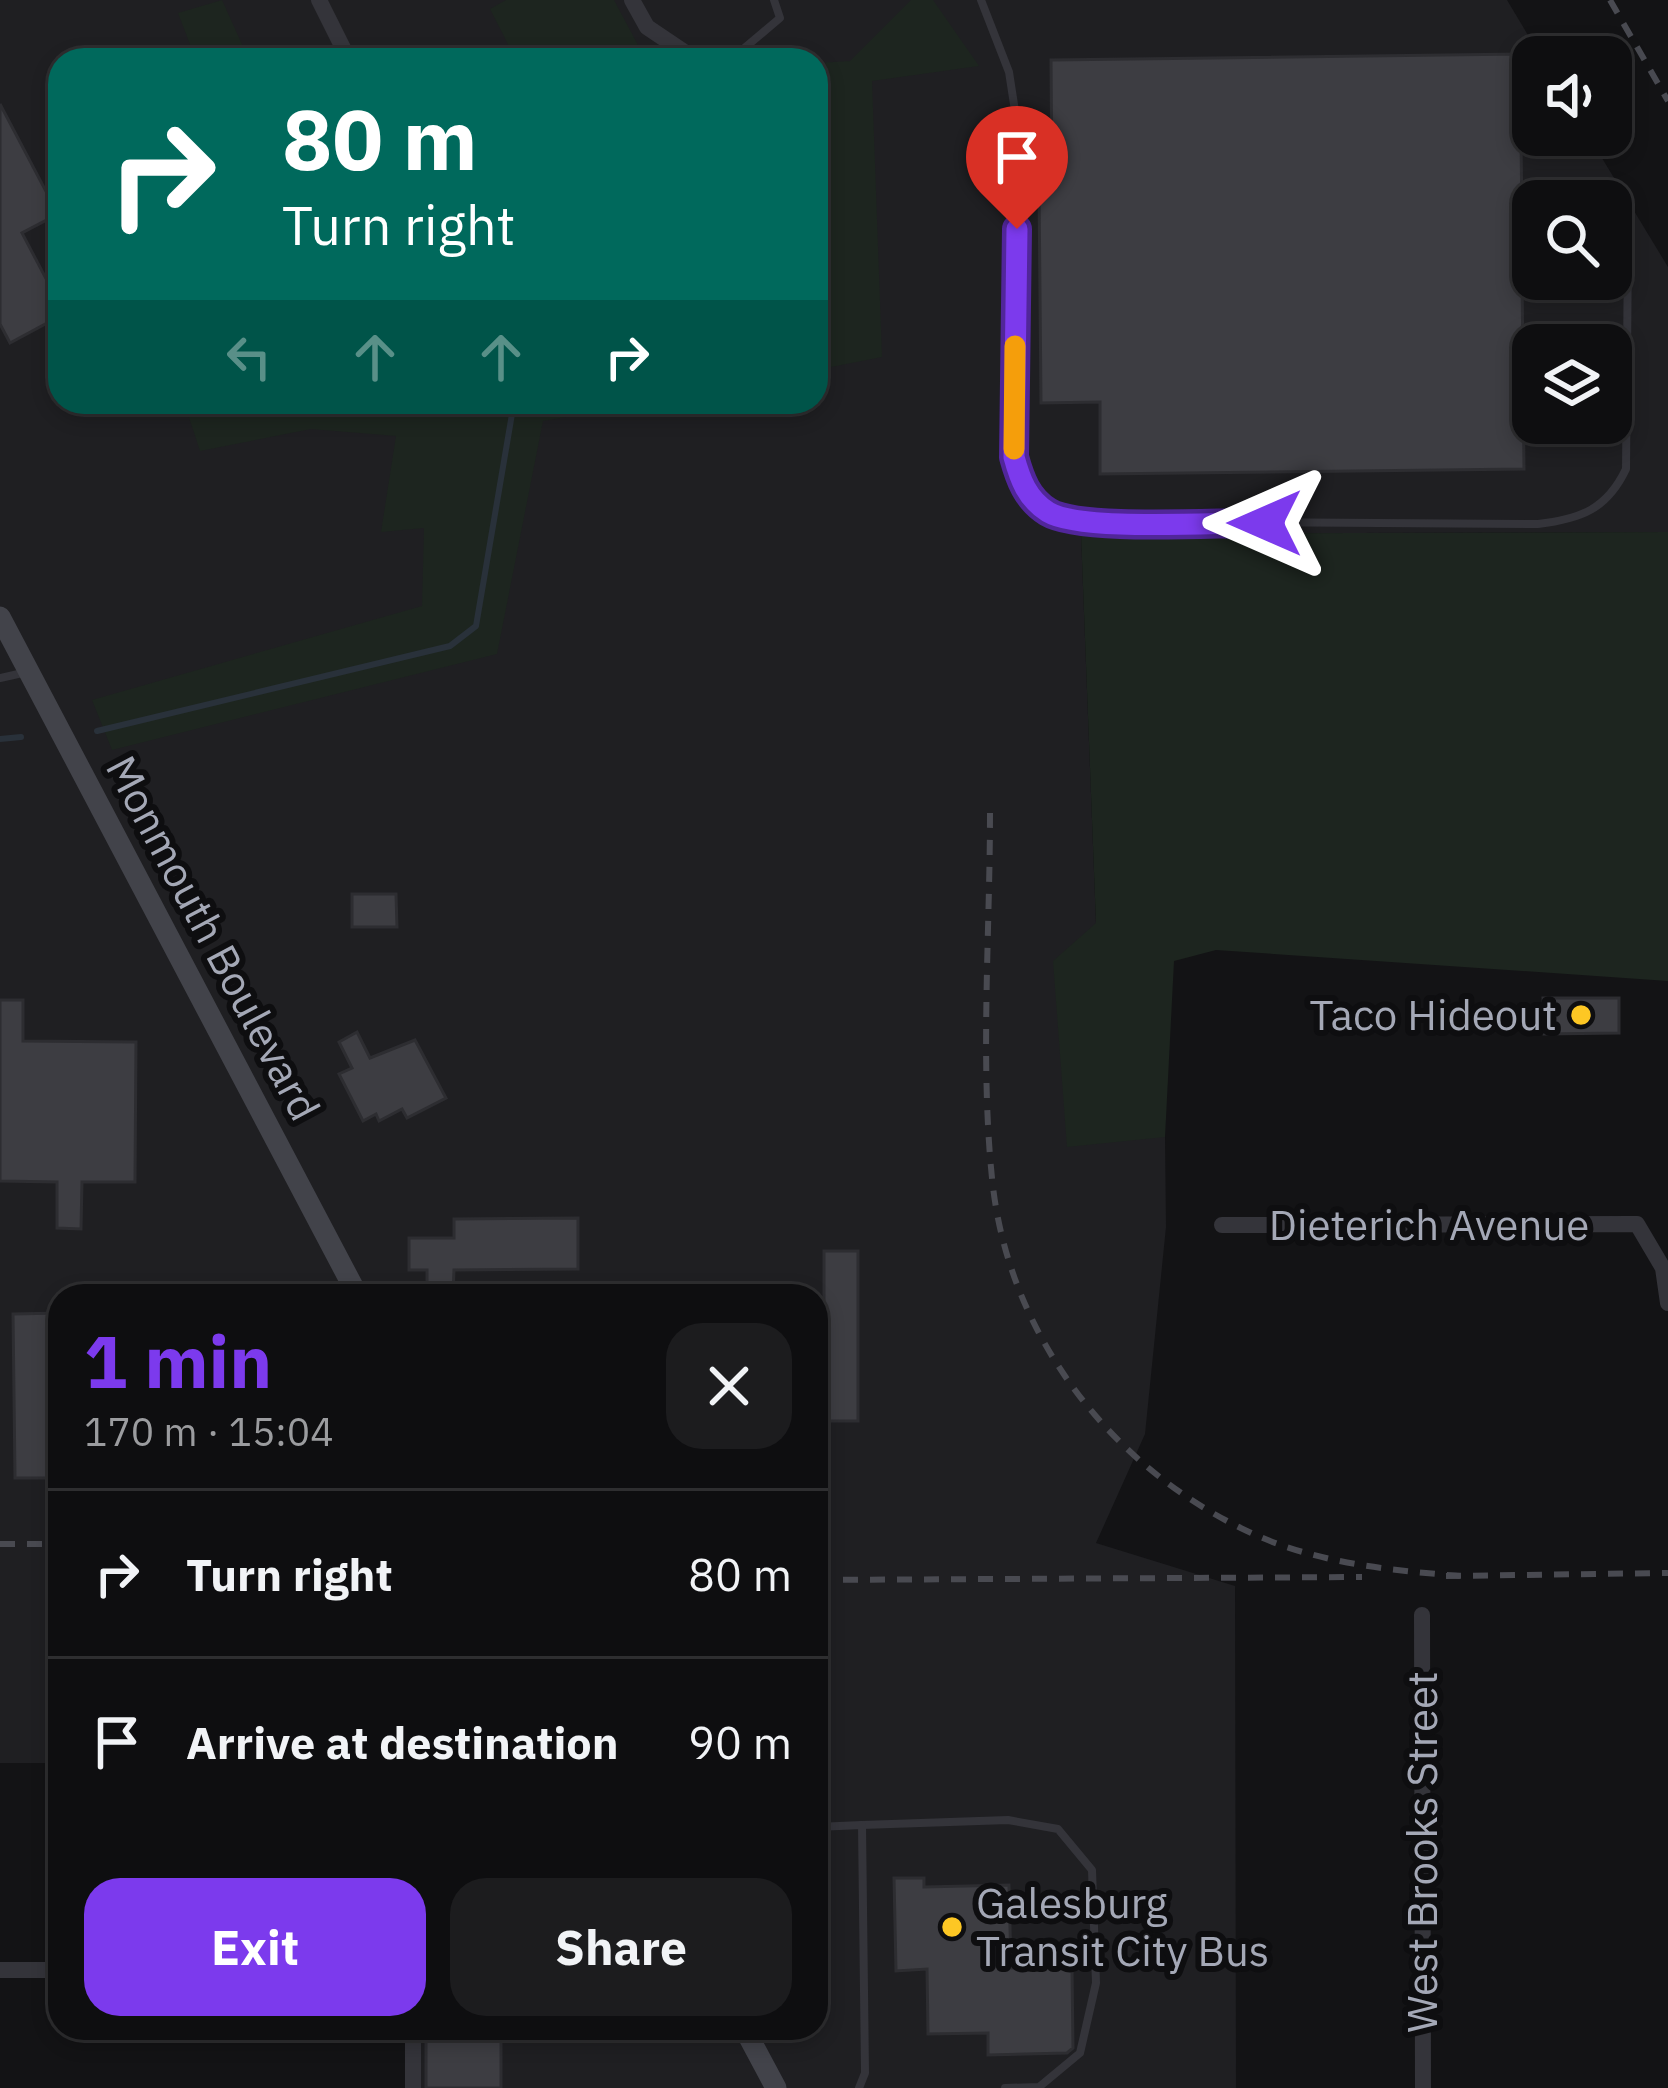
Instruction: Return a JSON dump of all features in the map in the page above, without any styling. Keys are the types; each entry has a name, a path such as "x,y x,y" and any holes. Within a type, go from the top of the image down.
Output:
{"street":[{"path":"319,0 343,48"},
{"path":"632,0 647,27 678,48"},
{"name":"Monmouth Boulevard","path":"0,617 352,1284"},
{"name":"Dieterich Avenue","path":"1222,1225 1637,1224 1663,1268 1668,1303"},
{"name":"West Brooks Street","path":"1422,1615 1423,2088"},
{"path":"0,1970 48,1970"},
{"path":"413,2040 413,2088"},
{"path":"750,2040 776,2088"}],"lane":[{"path":"744,48 780,18 774,0"},
{"path":"981,0 1009,72 1019,137 1014,457 1022,485 1050,514 1083,521 1514,524 1586,515 1616,489 1626,469 1628,300"},
{"path":"0,678 28,672"},
{"path":"828,1827 1008,1820 1058,1828 1092,1870 1096,1983 1080,2053 1039,2087 1005,2088"},
{"path":"860,2088 865,2073 862,1826"}],"shaded area":[{"path":"0,0 1507,0 1528,36 1512,36 1512,156 1601,156 1615,180 1512,180 1512,300 1632,300 1632,208 1668,267 1668,532 1081,534 1096,924 1165,1137 1166,1227 1145,1434 1096,1543 1235,1586 1236,2088 413,2088 413,2040 828,2040 828,1284 48,1284 48,1970 46,1763 0,1763"},
{"path":"222,0 244,48 191,48 178,13"},
{"path":"506,0 614,0 640,48 510,48 490,9"},
{"path":"911,0 933,0 979,66 872,81 882,357 828,368 828,62 850,61"},
{"path":"188,414 583,414 543,421 497,654 112,750 92,700 422,606 424,528 381,532 396,436 311,429 200,451"},
{"path":"1668,532 1668,981 1216,950 1174,961 1165,1137 1067,1147 1053,961 1096,923 1081,534"}],"building":[{"path":"1512,54 1512,156 1521,156 1522,180 1512,180 1512,300 1522,300 1523,324 1512,324 1512,444 1524,444 1524,469 1100,474 1100,402 1041,403 1039,188 1052,187 1051,60"},
{"path":"0,104 48,195 48,219 22,233 48,282 48,322 10,343 0,324"},
{"path":"352,894 396,894 397,927 352,927"},
{"name":"Taco Hideout","path":"1543,998 1619,998 1619,1033 1544,1034"},
{"path":"0,1000 23,1000 23,1041 136,1042 135,1182 82,1182 81,1229 57,1228 57,1182 0,1181"},
{"path":"357,1032 370,1058 415,1040 446,1098 407,1118 402,1109 379,1121 376,1114 363,1121 339,1074 352,1068 339,1042"},
{"path":"578,1218 578,1269 454,1270 453,1284 427,1284 427,1270 409,1270 409,1238 454,1238 454,1219"},
{"path":"824,1251 858,1251 858,1421 828,1421 828,1284 824,1284"},
{"path":"48,1313 48,1478 15,1478 13,1314"},
{"name":"Galesburg Transit City Bus","path":"894,1878 924,1878 924,1887 1009,1885 1011,1968 1072,1967 1073,2048 1067,2053 988,2055 988,2033 928,2034 927,1969 896,1971"},
{"path":"426,2040 501,2040 501,2088 426,2088"}],"waterway":[{"path":"97,731 450,646 476,626 512,414"},
{"path":"0,739 21,737"}],"railway":[{"path":"1610,0 1668,101"},
{"path":"990,813 986,1043 992,1178 1002,1235 1019,1289 1043,1340 1073,1388 1110,1431 1151,1470 1197,1503 1247,1531 1298,1551 1378,1568 1460,1576"},
{"path":"0,1544 48,1544"},
{"path":"1446,1576 1668,1573"},
{"path":"828,1580 1362,1577"}],"slow traffic":[{"path":"1014,449 1015,346"}],"place":[{"name":"Taco Hideout","path":"1581,1015"},
{"name":"Galesburg Transit City Bus","path":"952,1927"}],"route":[{"path":"1017,229 1014,457 1022,485 1035,502 1066,520 1265,523"}]}
